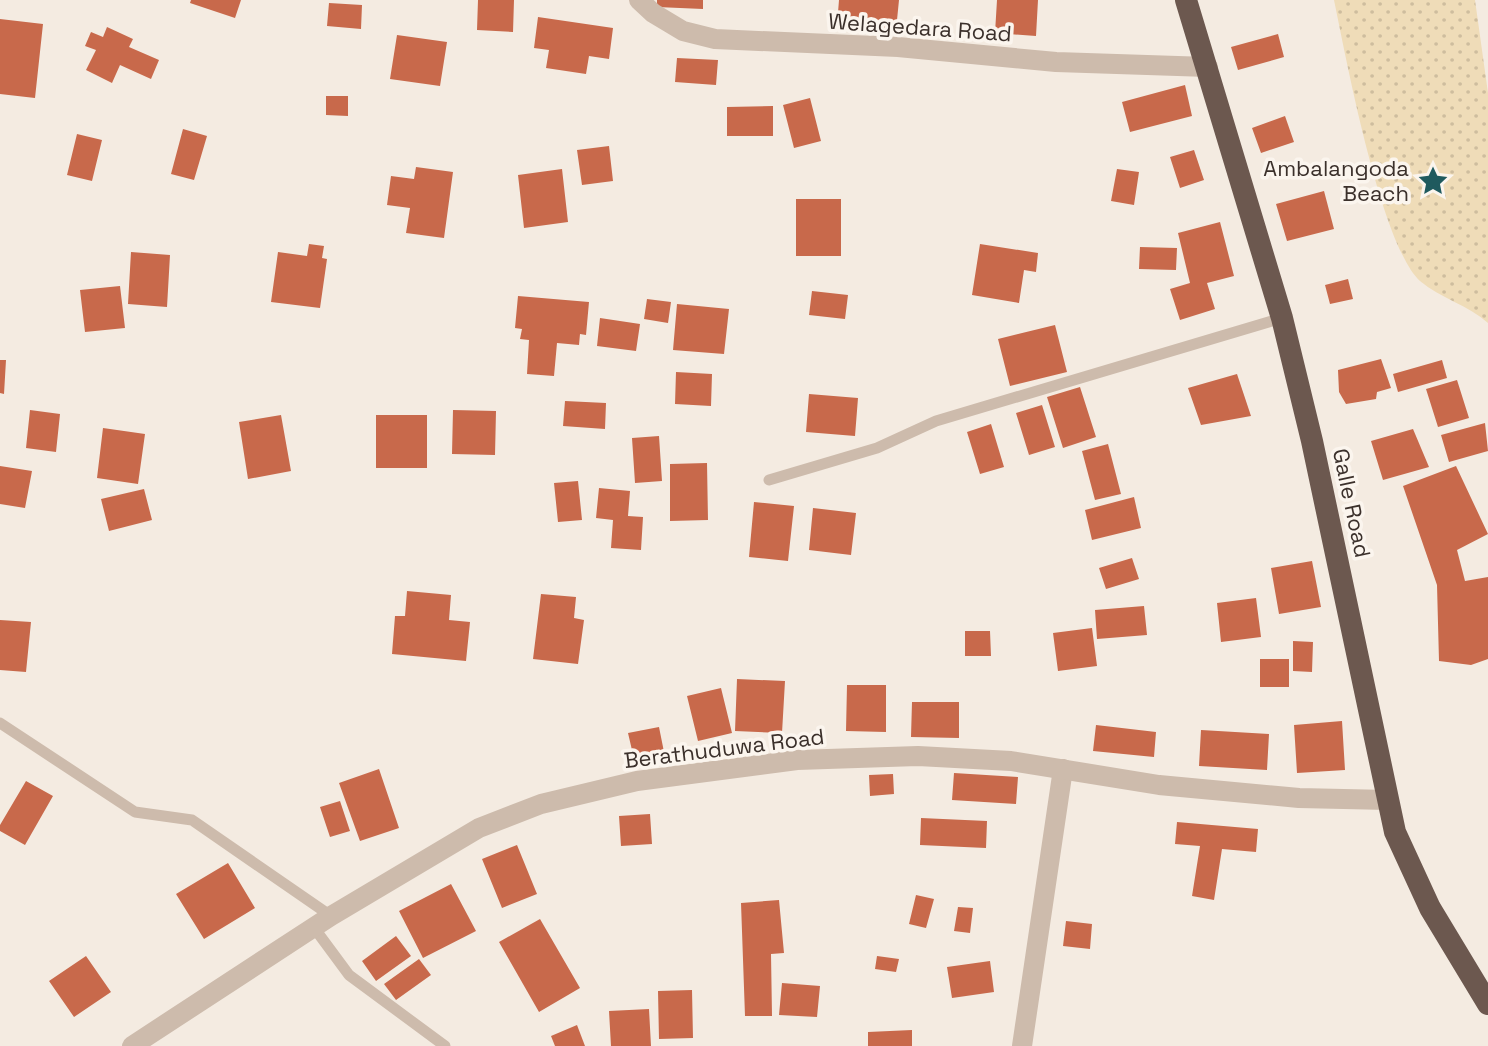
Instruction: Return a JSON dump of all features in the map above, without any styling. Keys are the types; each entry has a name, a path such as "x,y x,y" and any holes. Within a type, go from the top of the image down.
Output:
{"highway":[{"name":"Galle Road","path":"1186,0 1282,318 1395,832 1407,863 1488,1004"}],"street":[{"name":"Welagedara Road","path":"639,0 653,13 683,31 715,39 898,47 1056,62 1208,67"},
{"name":"Berathuduwa Road","path":"132,1046 323,923 479,828 541,804 637,781 797,760 918,756 1011,761 1159,785 1299,798 1388,800"},
{"path":"1022,1046 1063,769"}],"lane":[{"path":"769,480 877,448 936,421 1282,318"},
{"path":"0,723 135,812 192,820 323,923 349,975 445,1046"}],"sand":[{"name":"Ambalangoda Beach","path":"1334,0 1475,0 1488,93 1488,323 1420,281 1406,261 1392,230 1367,149"}],"building":[{"path":"191,0 241,0 235,18 190,3"},
{"path":"478,0 514,0 513,32 477,30"},
{"path":"657,0 703,0 703,9 657,7"},
{"path":"839,0 899,0 896,30 837,25"},
{"path":"997,0 1038,0 1036,36 995,33"},
{"path":"329,3 362,5 361,29 327,26"},
{"path":"538,17 613,28 609,59 589,56 586,74 546,68 549,50 534,48"},
{"path":"0,19 43,24 35,98 0,94"},
{"path":"107,27 133,39 129,47 159,60 151,79 120,65 112,83 86,70 96,50 85,46 91,32 103,37"},
{"path":"1278,34 1284,57 1238,70 1231,47"},
{"path":"397,35 447,42 440,86 390,79"},
{"path":"677,58 718,60 716,85 675,82"},
{"path":"1185,85 1192,116 1130,132 1122,102"},
{"path":"326,96 348,96 348,116 326,115"},
{"path":"810,98 821,141 794,148 783,105"},
{"path":"773,106 773,136 727,136 727,107"},
{"path":"1285,116 1294,142 1261,153 1252,128"},
{"path":"183,129 207,136 194,180 171,174"},
{"path":"77,134 102,140 92,181 67,175"},
{"path":"609,146 613,181 582,185 577,150"},
{"path":"1194,150 1204,180 1180,188 1170,157"},
{"path":"416,167 453,172 444,238 406,233 410,208 387,205 391,176 414,179"},
{"path":"562,169 568,222 524,228 518,175"},
{"path":"1117,169 1139,172 1134,205 1111,201"},
{"path":"1324,191 1334,229 1287,241 1276,204"},
{"path":"796,199 841,199 841,256 796,256"},
{"path":"1220,222 1234,276 1207,283 1215,309 1180,320 1170,289 1190,283 1178,233"},
{"path":"309,244 324,246 322,258 327,259 320,308 271,302 278,252 307,256"},
{"path":"980,244 1038,253 1036,272 1024,270 1019,303 972,295"},
{"path":"1140,247 1177,248 1176,270 1139,269"},
{"path":"131,252 170,255 167,307 128,304"},
{"path":"1348,279 1353,299 1330,304 1325,285"},
{"path":"120,286 125,328 85,332 80,290"},
{"path":"812,291 848,295 845,319 809,315"},
{"path":"518,296 589,302 586,335 580,334 579,345 557,343 554,376 527,374 529,340 520,339 522,329 515,328"},
{"path":"647,299 671,302 668,323 644,319"},
{"path":"677,304 729,309 724,354 673,350"},
{"path":"600,318 640,324 636,351 597,346"},
{"path":"1055,325 1067,372 1010,386 998,339"},
{"path":"1381,359 1391,388 1377,392 1376,399 1346,404 1339,392 1338,370"},
{"path":"0,360 6,360 4,394 0,393"},
{"path":"1442,360 1447,378 1398,392 1393,374"},
{"path":"676,372 712,374 711,406 675,404"},
{"path":"1237,374 1251,416 1201,425 1188,388"},
{"path":"1457,380 1469,418 1438,427 1426,389"},
{"path":"1080,387 1096,437 1063,448 1047,397"},
{"path":"809,394 858,398 855,436 806,432"},
{"path":"565,401 606,403 605,429 563,426"},
{"path":"1042,405 1055,447 1029,455 1016,413"},
{"path":"30,410 60,414 56,452 26,448"},
{"path":"453,410 496,411 495,455 452,454"},
{"path":"281,415 291,471 248,479 239,422"},
{"path":"376,415 427,415 427,468 376,468"},
{"path":"1485,423 1488,451 1449,462 1441,435"},
{"path":"991,424 1004,467 980,474 967,432"},
{"path":"103,428 145,434 138,484 97,478"},
{"path":"1413,429 1429,467 1383,480 1371,441"},
{"path":"659,436 662,481 635,483 632,438"},
{"path":"1108,444 1121,494 1095,500 1082,451"},
{"path":"707,463 708,520 670,521 670,464"},
{"path":"0,466 32,471 25,508 0,504"},
{"path":"1456,466 1488,534 1457,550 1465,581 1488,577 1488,659 1471,665 1439,661 1437,585 1403,486"},
{"path":"578,481 582,520 558,522 554,483"},
{"path":"599,488 630,491 628,516 643,517 641,550 611,548 613,520 596,518"},
{"path":"144,489 152,520 109,531 101,499"},
{"path":"1134,497 1141,528 1092,540 1085,510"},
{"path":"754,502 794,506 788,561 749,557"},
{"path":"813,508 856,513 851,555 809,550"},
{"path":"1132,558 1139,579 1106,589 1099,568"},
{"path":"1312,561 1321,607 1279,614 1271,568"},
{"path":"407,591 451,595 449,620 470,622 466,661 392,654 395,616 405,616"},
{"path":"541,594 576,597 574,618 584,620 578,664 533,659"},
{"path":"1256,598 1261,637 1221,642 1217,603"},
{"path":"1144,606 1147,635 1097,639 1095,610"},
{"path":"0,620 31,622 26,672 0,670"},
{"path":"1092,628 1097,666 1058,671 1053,633"},
{"path":"965,631 990,631 991,656 965,656"},
{"path":"1293,641 1313,642 1312,672 1293,671"},
{"path":"1260,659 1289,659 1289,687 1260,687"},
{"path":"737,679 785,681 782,733 735,731"},
{"path":"847,685 886,685 886,732 846,731"},
{"path":"721,688 732,733 698,741 687,696"},
{"path":"912,702 959,702 959,738 911,737"},
{"path":"1342,721 1345,770 1297,773 1294,725"},
{"path":"1096,725 1156,732 1154,757 1093,751"},
{"path":"659,727 665,757 635,763 628,733"},
{"path":"1201,730 1269,734 1267,770 1199,766"},
{"path":"379,769 399,828 360,841 339,783"},
{"path":"954,773 1018,777 1016,804 952,800"},
{"path":"893,774 894,794 870,796 869,775"},
{"path":"26,781 53,796 25,845 0,831 0,825"},
{"path":"340,801 350,831 330,837 320,807"},
{"path":"650,814 652,844 621,846 619,816"},
{"path":"921,818 987,821 986,848 920,845"},
{"path":"1177,822 1258,829 1256,852 1222,849 1214,900 1192,896 1200,846 1175,844"},
{"path":"517,845 537,894 502,908 482,859"},
{"path":"228,863 255,908 204,939 176,894"},
{"path":"451,884 476,931 423,958 399,911"},
{"path":"916,895 934,899 926,928 909,924"},
{"path":"779,900 784,953 771,954 772,1016 745,1016 741,903"},
{"path":"958,907 973,908 970,933 954,931"},
{"path":"540,919 580,988 539,1012 499,942"},
{"path":"1066,921 1092,924 1090,949 1063,946"},
{"path":"396,936 411,956 376,981 362,961"},
{"path":"86,956 111,992 74,1017 49,981"},
{"path":"877,956 899,959 896,972 875,969"},
{"path":"419,959 431,975 396,1000 384,984"},
{"path":"990,961 994,992 952,998 947,967"},
{"path":"782,983 820,986 817,1017 779,1015"},
{"path":"692,990 693,1038 659,1039 658,991"},
{"path":"649,1009 651,1046 611,1046 609,1011"},
{"path":"577,1025 585,1046 555,1046 551,1036"},
{"path":"912,1030 912,1046 868,1046 868,1032"}],"place":[{"name":"Ambalangoda Beach","path":"1433,181"}]}
